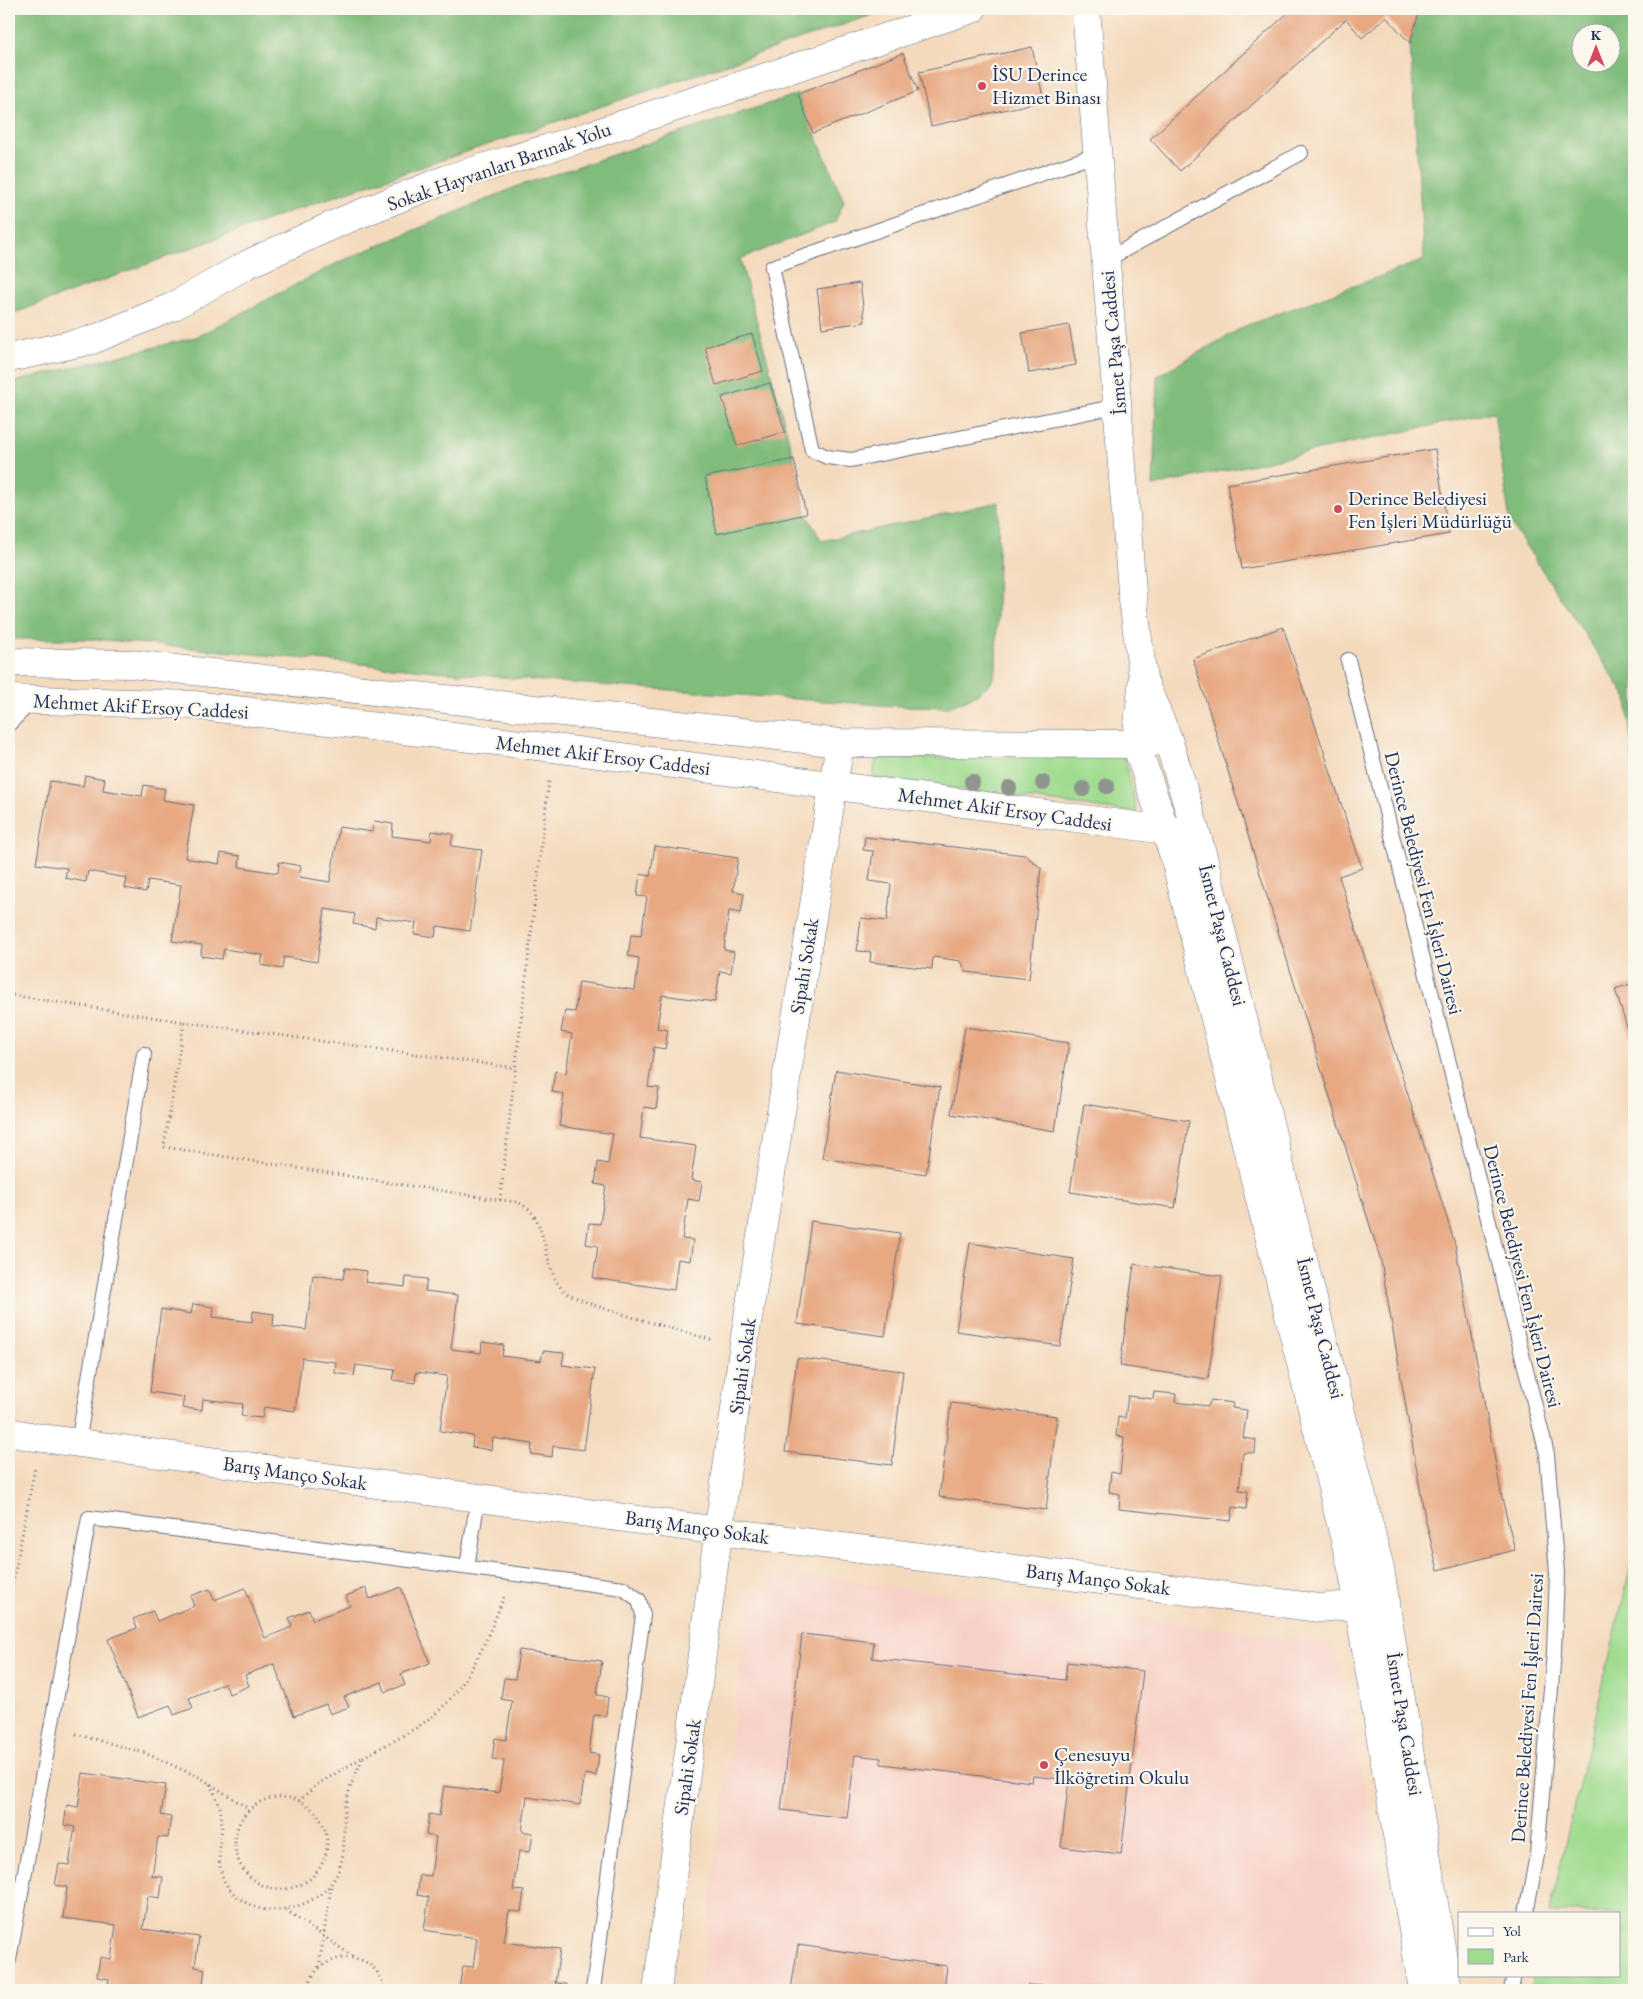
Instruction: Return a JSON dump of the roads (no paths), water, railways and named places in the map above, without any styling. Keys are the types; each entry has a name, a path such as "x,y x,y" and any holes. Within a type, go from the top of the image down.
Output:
{"street":[{"name":"Sokak Hayvanları Barınak Yolu","path":"9,358 92,340 154,315 172,307 248,264 342,221 447,179 585,137 972,9"},
{"name":"İsmet Paşa Caddesi","path":"1086,9 1132,592 1143,678 1136,744 1177,868 1351,1562 1423,1990"},
{"name":"Mehmet Akif Ersoy Caddesi","path":"9,662 131,664 840,743 1136,744 1168,740"},
{"name":"İsmet Paşa Caddesi","path":"1143,678 1168,740 1196,831 1373,1540 1386,1602 1448,1990"},
{"name":"Mehmet Akif Ersoy Caddesi","path":"21,700 193,706 554,748 1166,830 1196,831"},
{"name":"Sipahi Sokak","path":"657,1990 743,1349 840,743"},
{"name":"Barış Manço Sokak","path":"9,1432 40,1438 478,1498 1319,1608 1386,1602"}],"lane":[{"path":"1106,260 1301,153"},
{"path":"1098,154 772,267 812,450 827,457 851,460 1118,406"},
{"name":"Derince Belediyesi Fen İşleri Dairesi","path":"1348,660 1547,1454 1557,1573 1554,1652 1537,1855 1526,1912"},
{"path":"9,724 21,700"},
{"path":"78,1443 144,1054"},
{"path":"467,1568 478,1498"},
{"path":"9,1960 89,1518 623,1588 638,1600 643,1615 593,1990"},
{"path":"1511,1990 1514,1976"}],"place":[{"name":"İSU Derince Hizmet Binası","path":"982,86"},
{"name":"Derince Belediyesi Fen İşleri Müdürlüğü","path":"1338,509"},
{"name":"Çenesuyu İlköğretim Okulu","path":"1044,1765"}]}
